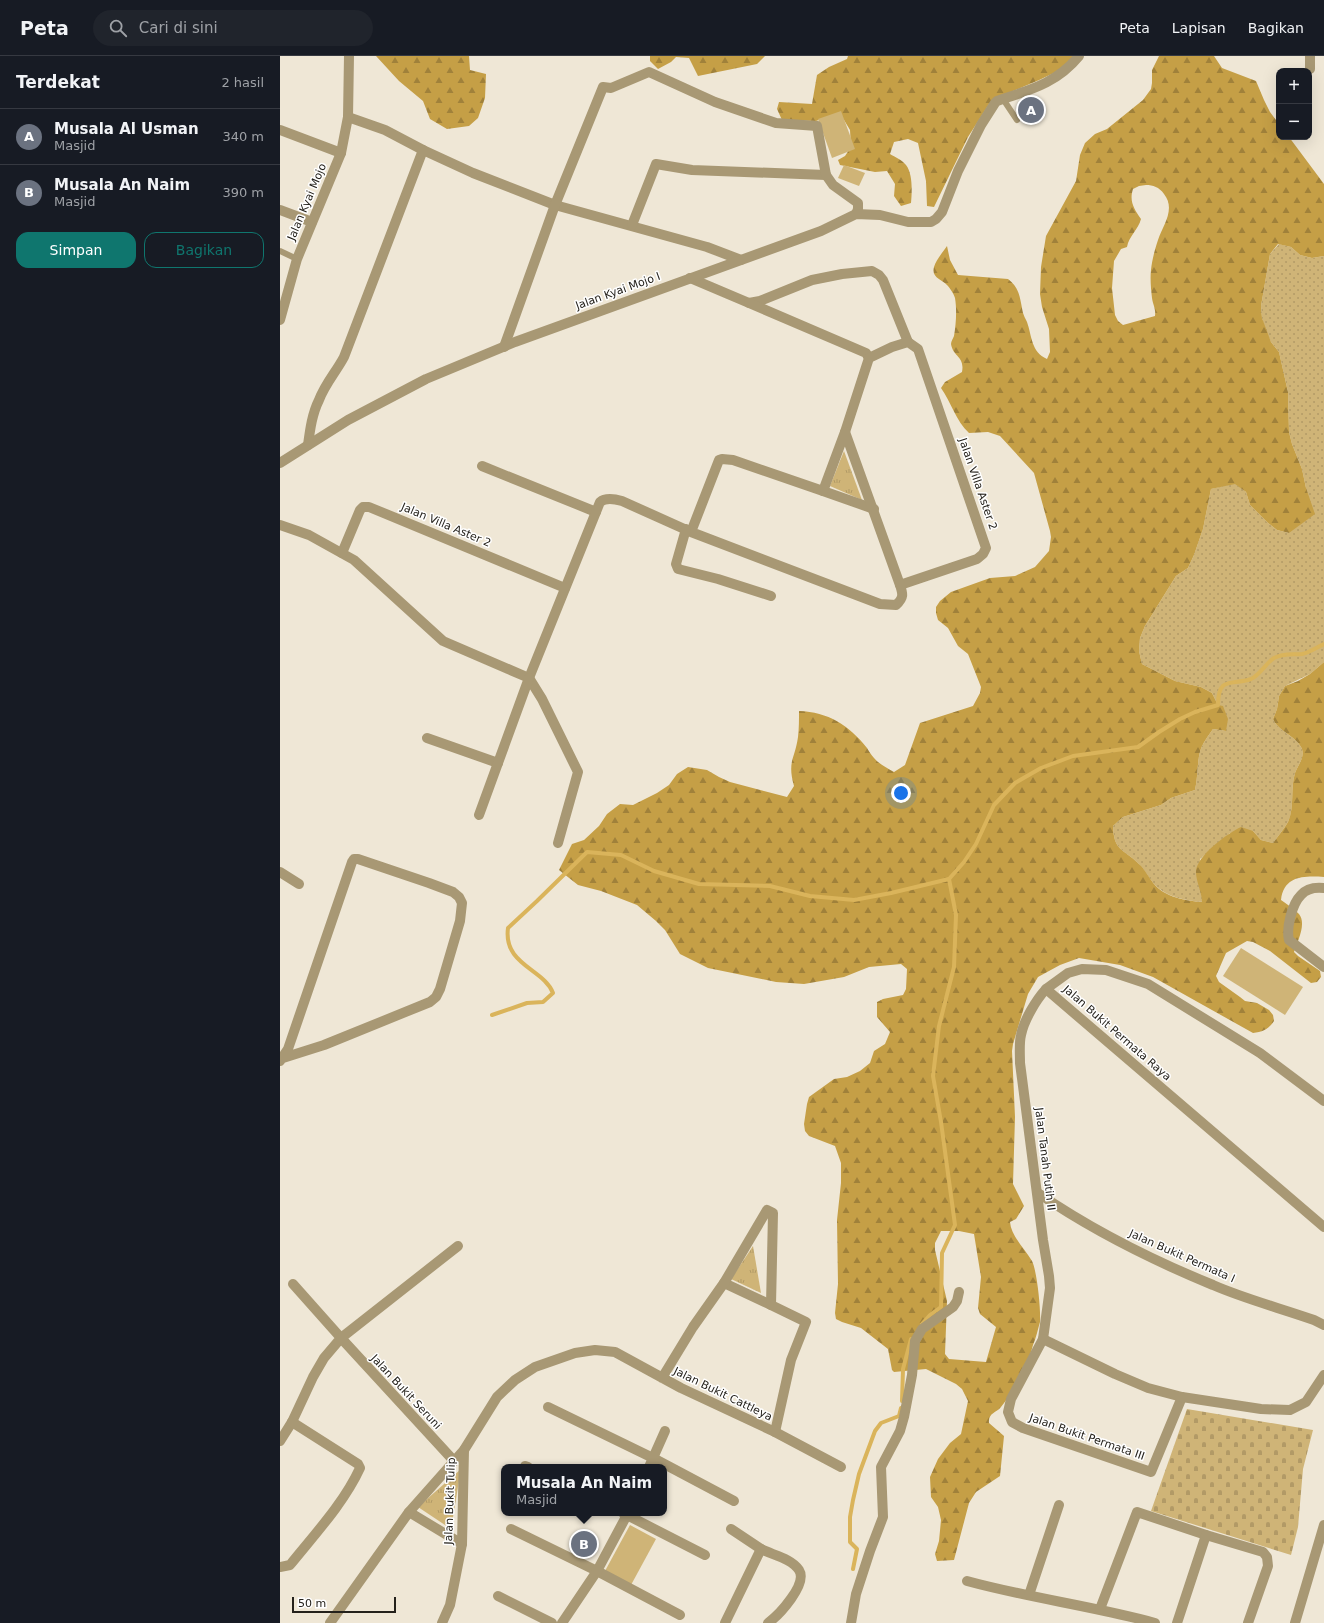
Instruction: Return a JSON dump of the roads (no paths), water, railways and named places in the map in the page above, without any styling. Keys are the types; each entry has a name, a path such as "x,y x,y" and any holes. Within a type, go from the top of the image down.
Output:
{"street":[{"name":"Jalan Kyai Mojo","path":"280,320 282,304 297,259 341,153 348,117 349,56"},
{"path":"1003,99 1044,85 1068,69 1079,56"},
{"path":"1310,56 1310,68"},
{"path":"504,347 555,205 603,87 611,88 649,72 716,102 776,123 817,126 826,175 833,184 858,203 856,214"},
{"name":"Jalan Kyai Mojo I","path":"280,463 348,420 426,379 504,347 821,231 856,214 880,215 908,222 930,222 936,219 942,212 958,171 981,125 994,104 1003,99"},
{"path":"348,117 385,130 423,150 473,173 555,205 632,225 707,247 741,260"},
{"path":"280,130 341,153"},
{"path":"308,445 310,426 318,400 344,357 423,150"},
{"path":"632,225 656,164 692,170 826,175"},
{"path":"280,210 312,222"},
{"name":"Jalan Villa Aster 2","path":"749,303 760,301 812,280 842,274 872,271 879,275 883,280 908,342 918,349 986,548 983,554 977,559 900,585"},
{"path":"690,278 866,352 869,358 845,432 823,491"},
{"path":"869,358 892,347 908,342"},
{"path":"479,815 529,678 596,512 603,500 616,500 880,604 896,605 900,601 904,594 845,432"},
{"path":"771,596 718,579 678,569 676,564 719,460 733,460 874,509"},
{"path":"482,466 596,512"},
{"name":"Jalan Villa Aster 2","path":"342,553 360,510 363,507 369,507 565,588"},
{"path":"280,525 310,535 354,560 443,641 529,678 542,699 578,772 558,843"},
{"path":"427,738 498,763"},
{"path":"354,859 358,859 429,883 453,892 459,897 462,903 460,921 442,982 436,997 430,1002 324,1045 281,1060 288,1049 354,859"},
{"path":"280,872 300,884"},
{"path":"1324,888 1307,890 1300,895 1296,903 1288,931 1289,940 1324,967"},
{"name":"Jalan Bukit Permata Raya","path":"1324,1101 1260,1053 1148,984 1106,970 1082,969 1068,972 1046,989 1324,1227"},
{"name":"Jalan Tanah Putih II","path":"1043,1339 1050,1288 1020,1063 1020,1036 1024,1024 1038,998 1046,989"},
{"name":"Jalan Bukit Permata I","path":"1038,1193 1057,1206 1100,1230 1164,1263 1214,1286 1314,1320 1324,1325"},
{"name":"Jalan Bukit Cattleya","path":"662,1378 693,1327 724,1283 767,1210 773,1213 771,1305"},
{"path":"280,1441 292,1422 324,1358 341,1338 458,1246"},
{"name":"Jalan Bukit Cattleya","path":"724,1283 806,1322 791,1360 774,1432"},
{"name":"Jalan Bukit Seruni","path":"293,1284 454,1461"},
{"path":"851,1623 856,1594 883,1517 881,1467 900,1431 904,1417 912,1375 914,1342 922,1329 953,1307 957,1301 959,1292"},
{"path":"1043,1339 1148,1388 1182,1397 1261,1409 1290,1410 1306,1402 1324,1375"},
{"name":"Jalan Bukit Permata III","path":"1043,1339 1011,1399 1008,1412 1012,1422 1023,1428 1151,1472 1182,1397"},
{"name":"Jalan Bukit Cattleya","path":"330,1623 409,1512 464,1450 497,1397 515,1380 535,1367 575,1353 595,1350 615,1352 662,1378 774,1432 841,1467"},
{"path":"548,1407 651,1462 665,1431"},
{"path":"280,1567 290,1565 326,1519 354,1480 360,1468 358,1464 292,1422"},
{"name":"Jalan Bukit Tulip","path":"442,1623 450,1605 462,1544 464,1450"},
{"path":"667,1470 734,1501"},
{"path":"1029,1595 1059,1505"},
{"path":"409,1512 462,1544"},
{"path":"1100,1609 1137,1512 1263,1552 1267,1557 1268,1566 1248,1623"},
{"path":"562,1623 597,1571 625,1516"},
{"path":"630,1516 705,1555"},
{"path":"1295,1623 1324,1525"},
{"path":"511,1529 597,1571 680,1615"},
{"path":"731,1529 761,1549 792,1563 800,1570 801,1582 793,1595 773,1620 768,1623"},
{"path":"1177,1623 1206,1535"},
{"path":"724,1623 761,1549"},
{"path":"967,1581 1005,1592 1029,1595 1100,1609 1155,1623"},
{"path":"498,1596 552,1623"}],"lane":[{"path":"1003,99 1017,120"},
{"path":"280,251 297,259"}],"waterway":[{"path":"492,1015 527,1003 543,1002 553,993 548,985 525,965 512,950 508,940 508,928 587,852 621,855 654,871 699,884 770,886 810,896 854,900 949,879 964,862 976,844 994,805 1015,783 1041,768 1073,756 1138,747 1180,719 1195,712 1218,705 1220,689 1223,685 1251,679 1257,675 1271,660 1278,656 1302,654 1324,644"},
{"path":"922,1324 930,1315 941,1307 942,1253 955,1225 933,1076 939,1026 954,967 956,915 949,879"},
{"path":"902,1401 903,1369 911,1339"},
{"path":"853,1569 857,1549 850,1542 850,1517 859,1474 875,1431 881,1423 899,1416 901,1408"}],"place":[{"name":"Musala Al Usman","path":"1031,110"},
{"name":"Musala An Naim","path":"584,1544"}]}
